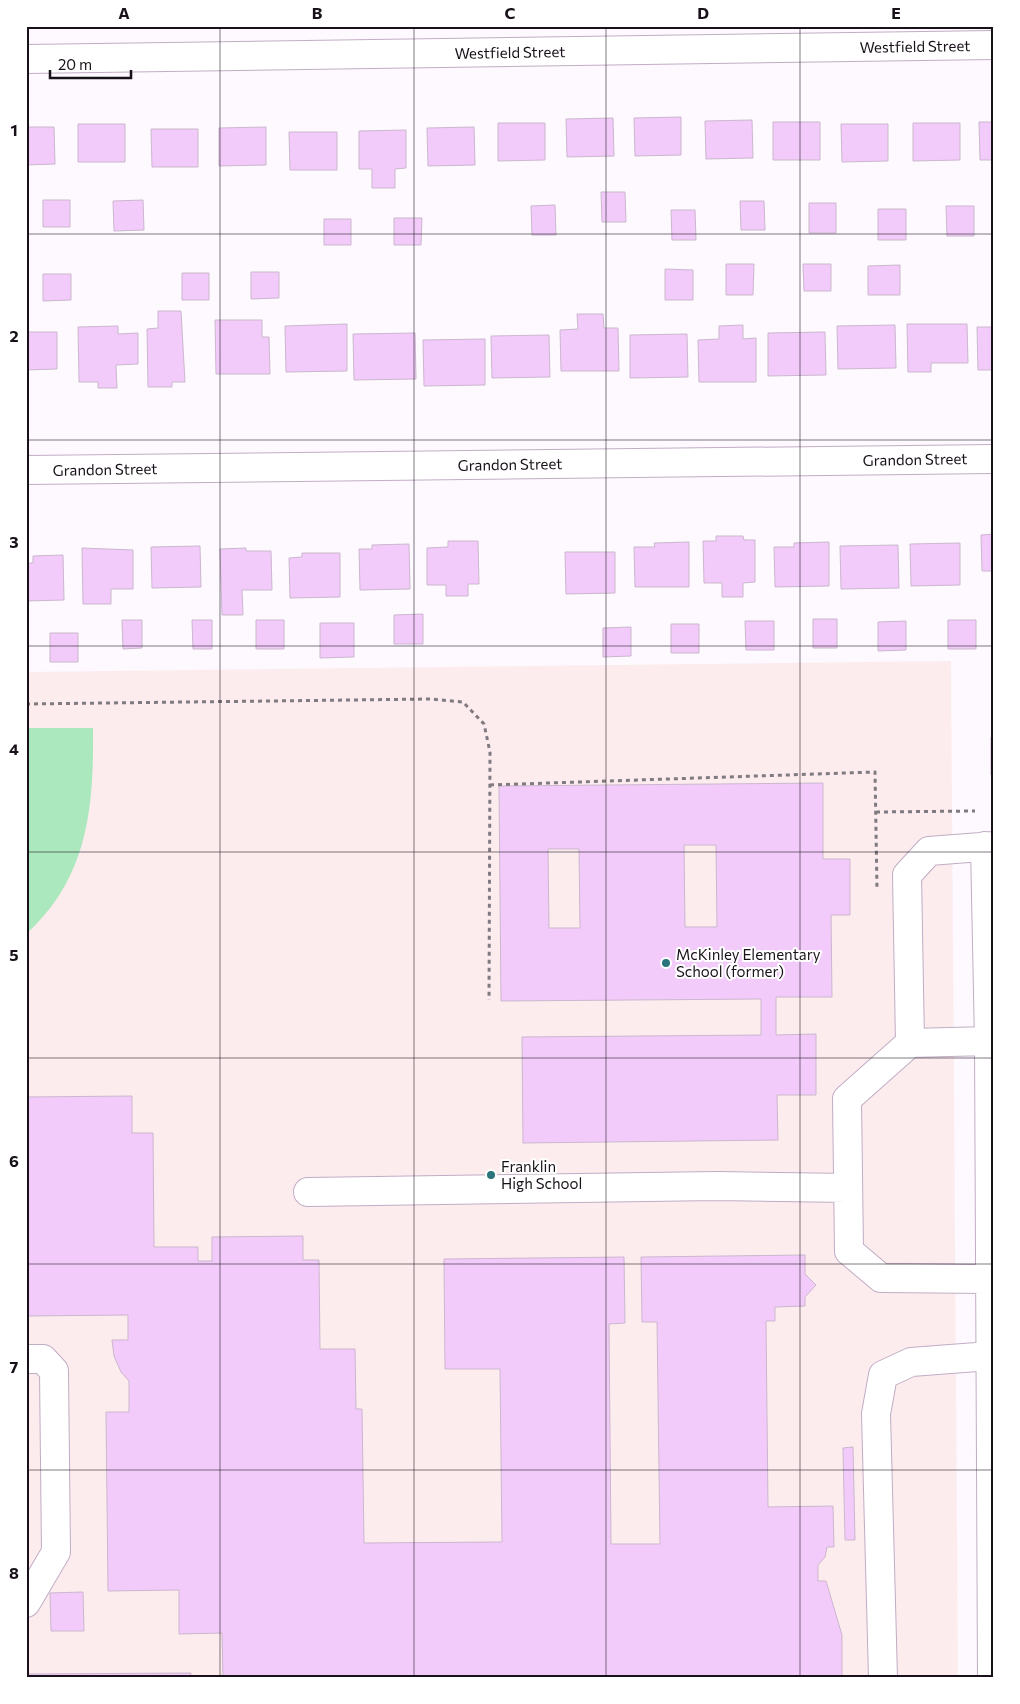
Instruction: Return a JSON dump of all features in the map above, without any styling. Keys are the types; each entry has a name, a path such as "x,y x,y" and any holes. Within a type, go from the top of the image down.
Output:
{"street":[{"name":"Westfield Street","path":"26,59 994,45"},
{"name":"Grandon Street","path":"26,470 994,458"},
{"path":"910,1044 907,875 929,851 981,847 989,1041 992,1678"},
{"path":"989,1041 910,1044 847,1099 849,1251 881,1278 990,1279"},
{"path":"308,1192 716,1186 848,1188"},
{"path":"883,1678 876,1414 883,1375 911,1362 990,1356"},
{"path":"26,1359 43,1359 54,1371 56,1552 26,1603"}],"path":[{"path":"26,704 430,699 463,702 484,724 490,752 489,1000"},
{"path":"490,785 875,772 877,892"},
{"path":"876,812 975,811"}],"shaded area":[{"name":"Franklin High School","path":"951,661 958,1678 26,1678 26,672"}],"green space":[{"path":"26,728 93,728 93,757 89,813 75,865 63,889 47,912 26,934"}],"building":[{"path":"681,117 681,155 635,156 634,118"},
{"path":"613,118 614,156 567,157 566,119"},
{"path":"752,120 753,158 706,159 705,121"},
{"path":"773,122 820,122 820,160 773,160"},
{"path":"979,122 994,122 994,160 980,160"},
{"path":"498,123 545,123 545,160 498,161"},
{"path":"913,123 960,123 960,160 913,161"},
{"path":"78,124 125,124 125,162 78,162"},
{"path":"841,124 888,124 888,161 842,162"},
{"path":"26,127 54,127 55,164 26,165"},
{"path":"266,127 266,165 219,166 219,128"},
{"path":"474,127 475,165 428,166 427,128"},
{"path":"151,129 198,129 198,167 152,167"},
{"path":"406,130 406,168 395,169 395,188 372,188 372,169 359,169 359,131"},
{"path":"289,132 337,132 337,170 290,170"},
{"path":"601,192 625,192 626,222 602,222"},
{"path":"43,200 70,200 70,227 43,227"},
{"path":"143,200 144,230 114,231 113,201"},
{"path":"740,201 764,201 765,230 741,230"},
{"path":"809,203 836,203 836,233 809,233"},
{"path":"555,205 556,235 532,235 531,206"},
{"path":"946,206 974,206 974,236 947,236"},
{"path":"878,209 906,209 906,240 878,240"},
{"path":"671,210 695,210 696,240 672,240"},
{"path":"394,218 422,218 421,245 394,245"},
{"path":"324,219 351,219 351,245 324,245"},
{"path":"726,264 754,264 753,295 726,295"},
{"path":"803,264 831,264 831,291 804,291"},
{"path":"900,265 900,295 868,295 868,266"},
{"path":"665,269 693,270 693,300 665,300"},
{"path":"251,272 279,272 279,298 251,299"},
{"path":"182,273 209,273 209,300 182,300"},
{"path":"43,274 71,274 71,300 43,301"},
{"path":"158,311 181,311 185,382 172,382 172,387 148,387 147,329 158,328"},
{"path":"577,314 603,314 604,328 618,328 619,371 561,371 560,330 578,329"},
{"path":"215,320 262,320 262,337 269,337 270,374 216,374"},
{"path":"347,324 347,371 286,372 285,326"},
{"path":"907,324 967,324 968,363 931,363 931,372 908,372"},
{"path":"743,325 743,339 756,338 756,382 699,382 698,340 719,339 719,326"},
{"path":"895,325 896,368 838,369 837,326"},
{"path":"118,326 118,334 138,333 138,364 116,365 117,388 98,388 98,382 79,382 78,327"},
{"path":"977,327 994,327 994,370 978,370"},
{"path":"26,332 57,332 57,369 26,370"},
{"path":"825,332 826,375 768,376 768,333"},
{"path":"415,333 416,379 354,380 353,334"},
{"path":"687,334 688,377 630,378 630,335"},
{"path":"549,335 550,377 492,378 491,336"},
{"path":"485,339 485,385 424,386 423,340"},
{"path":"994,534 994,571 982,571 981,535"},
{"path":"716,536 743,536 744,540 755,540 755,582 743,583 743,597 722,597 722,583 704,583 703,541 716,541"},
{"path":"448,541 478,541 479,584 468,584 468,596 446,596 446,585 427,585 427,548 448,547"},
{"path":"689,542 689,587 635,587 634,547 655,547 654,543"},
{"path":"829,542 829,586 775,587 774,547 794,547 794,543"},
{"path":"960,543 960,585 911,586 910,544"},
{"path":"409,544 410,589 360,590 359,549 372,549 372,545"},
{"path":"898,545 899,588 841,589 840,546"},
{"path":"200,546 201,587 152,588 151,547"},
{"path":"82,548 133,550 133,589 111,589 111,604 83,604"},
{"path":"246,548 246,551 271,551 272,590 242,590 243,615 222,615 220,549"},
{"path":"565,552 615,552 615,593 566,594"},
{"path":"302,553 340,553 340,597 290,598 289,558 302,557"},
{"path":"63,555 64,600 26,601 26,563 33,563 33,556"},
{"path":"423,614 423,644 394,644 394,615"},
{"path":"813,619 837,619 837,648 813,648"},
{"path":"122,620 142,620 142,648 123,649"},
{"path":"192,620 212,620 212,649 193,649"},
{"path":"256,620 284,620 284,649 256,649"},
{"path":"948,620 976,620 976,649 948,649"},
{"path":"745,621 774,621 774,650 746,650"},
{"path":"906,621 906,650 878,651 878,622"},
{"path":"320,623 354,623 354,657 320,658"},
{"path":"671,624 699,624 699,653 671,653"},
{"path":"631,627 631,656 603,657 603,628"},
{"path":"50,633 78,633 78,662 50,662"},
{"path":"991,737 994,737 994,775 991,775"},
{"name":"McKinley Elementary School (former)","path":"823,783 823,859 850,859 850,915 831,915 832,997 776,997 776,1035 816,1034 816,1095 777,1095 778,1140 523,1143 522,1037 761,1035 761,999 501,1001 499,786","holes":["684,845 716,845 717,927 685,927","548,849 579,849 580,928 549,928"]},
{"path":"132,1096 132,1133 153,1133 154,1247 198,1247 198,1261 212,1261 212,1237 303,1236 303,1260 319,1260 320,1349 355,1349 356,1409 362,1409 364,1543 502,1542 500,1369 445,1369 444,1259 624,1257 625,1323 609,1324 611,1544 660,1544 657,1322 642,1322 641,1257 805,1255 805,1274 816,1285 805,1297 805,1306 775,1307 775,1321 766,1321 768,1507 833,1506 834,1547 827,1547 825,1557 818,1565 818,1581 826,1581 842,1635 842,1678 223,1678 222,1633 179,1634 179,1590 108,1591 106,1412 129,1412 129,1381 121,1372 114,1356 112,1340 128,1340 128,1315 26,1316 26,1097"},
{"path":"853,1447 855,1540 845,1540 843,1448"},
{"path":"83,1592 84,1631 51,1631 50,1593"},
{"path":"191,1673 191,1678 26,1678 26,1674"}],"place":[{"name":"McKinley Elementary School (former)","path":"666,963"},
{"name":"Franklin High School","path":"491,1175"}]}
